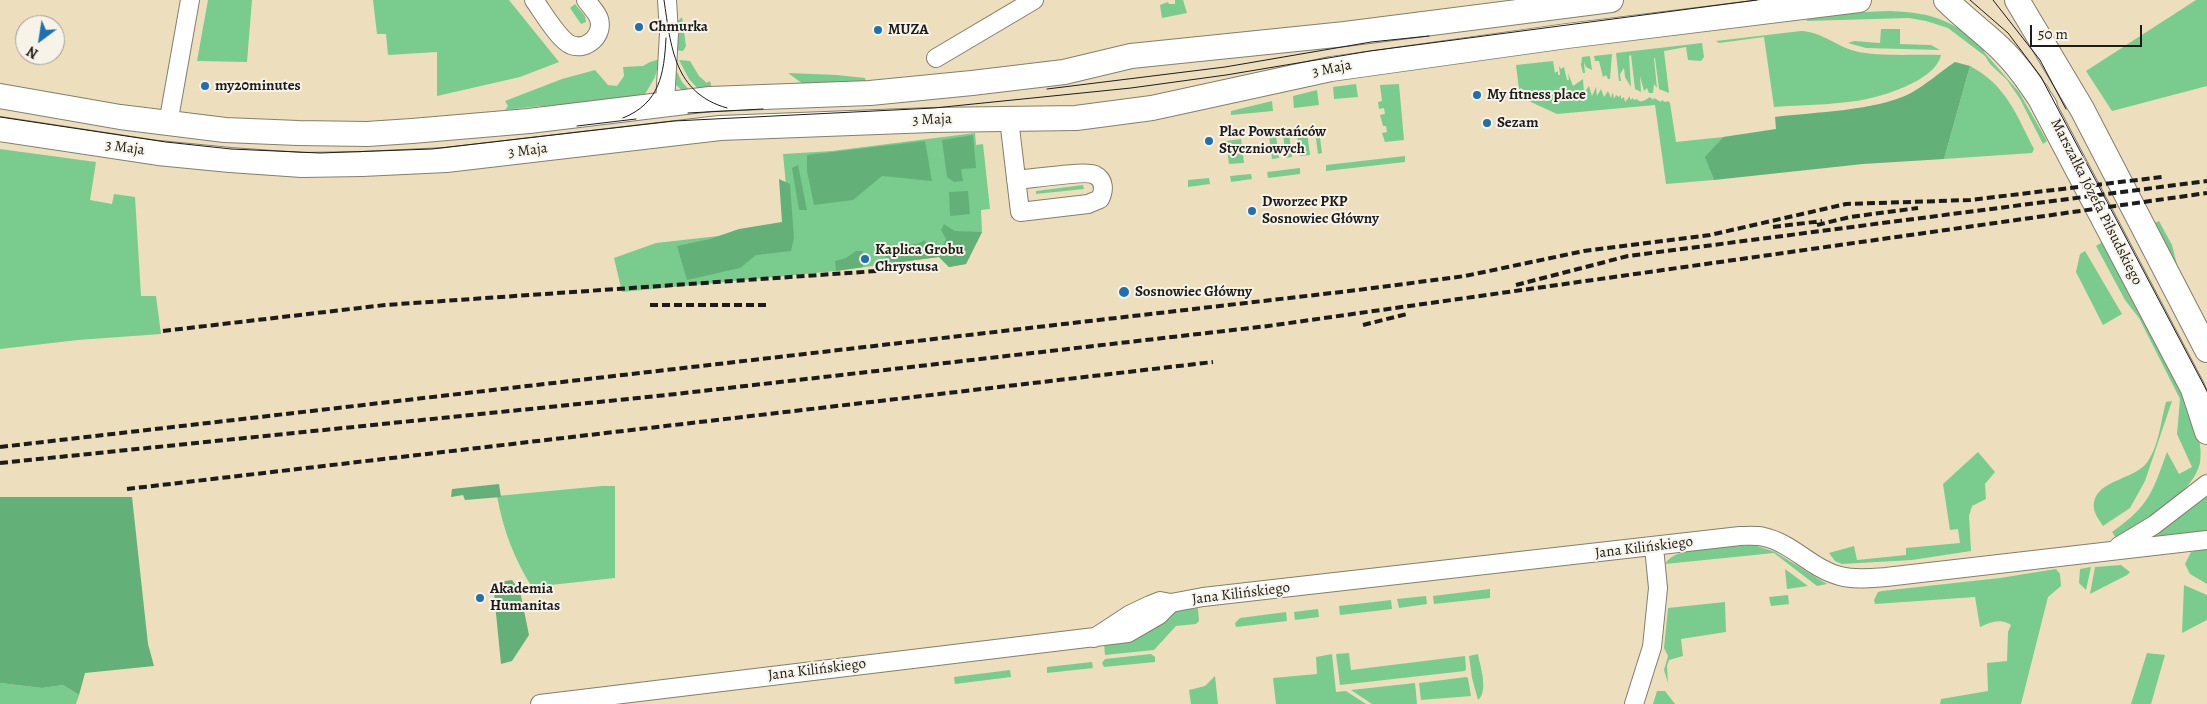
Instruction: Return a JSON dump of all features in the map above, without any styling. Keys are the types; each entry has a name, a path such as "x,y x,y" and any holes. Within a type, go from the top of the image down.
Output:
{"main road":[{"name":"3 Maja","path":"0,96 58,108 168,124 268,132 367,134 529,121 717,98 870,93 972,83 1064,72 1131,56 1346,34 1611,0"},
{"name":"3 Maja","path":"0,129 158,153 302,164 362,164 446,160 534,151 692,130 931,120 1076,118 1152,108 1331,68 1557,37 1859,0"},
{"name":"Marszałka Józefa Piłsudskiego","path":"1944,0 2001,49 2026,77 2037,93 2193,390 2207,432"},
{"name":"Marszałka Józefa Piłsudskiego","path":"2018,0 2064,80 2136,224 2207,350"}],"street":[{"path":"168,124 190,0"},
{"path":"534,0 565,41 577,46 591,42 599,30 598,17 586,0"},
{"path":"666,103 670,33 667,0"},
{"path":"936,58 1034,0"},
{"path":"1009,120 1016,180 1020,212 1088,204 1100,200 1103,193 1103,185 1100,179 1089,173 1016,180"},
{"name":"Jana Kilińskiego","path":"2107,552 2134,538 2207,484"},
{"name":"Jana Kilińskiego","path":"540,704 588,701 1128,633 1159,616 1171,602 1203,597 1740,536 1764,537 1782,544 1821,568 1839,576 1860,578 1886,577 2207,540"},
{"path":"1634,704 1652,647 1658,588 1654,547"}],"green space":[{"path":"208,0 252,0 247,62 197,61"},
{"path":"373,0 509,0 559,62 520,77 437,96 437,52 388,55 386,34 377,34"},
{"path":"1175,0 1183,0 1187,13 1162,18 1160,5 1168,2 1169,4 1175,4"},
{"path":"2196,0 2207,0 2207,86 2112,111 2086,71"},
{"path":"575,4 585,16 586,22 581,24 570,8"},
{"path":"1890,11 1931,16 1942,20 1963,31 1986,49 1984,52 2019,92 2047,141 2043,144 2020,99 2007,80 1990,64 1985,56 1948,28 1909,18 1806,21 1812,14"},
{"path":"682,17 686,46 683,51 676,50 677,22"},
{"path":"1881,29 1900,29 1900,44 1931,45 1940,50 1866,48 1848,43 1854,41 1880,43"},
{"path":"1801,31 1822,36 1848,49 1864,53 1941,55 1937,64 1929,73 1892,92 1846,102 1774,107 1764,37 1719,43 1716,41"},
{"path":"1702,43 1704,57 1701,61 1688,60 1686,47 1664,51 1669,93 1659,89 1655,58 1657,88 1654,84 1653,93 1649,93 1647,88 1644,91 1640,76 1641,92 1635,89 1631,55 1629,56 1631,87 1625,77 1624,68 1620,74 1621,81 1619,81 1616,53"},
{"path":"1612,54 1610,79 1608,79 1606,75 1603,77 1599,61 1595,61 1594,56"},
{"path":"1590,56 1592,70 1586,67 1584,62 1585,73 1583,73 1582,57"},
{"path":"660,59 655,77 644,96 542,108 541,106 505,110 508,106 505,101 562,79 595,70 608,85 617,86 624,76 623,67 643,66"},
{"path":"679,60 690,61 699,76 707,83 709,81 711,83 711,89 700,91 689,79"},
{"path":"1553,61 1555,73 1558,71 1558,75 1560,75 1559,66 1561,69 1564,67 1567,80 1569,80 1568,73 1573,86 1583,79 1584,93 1589,86 1592,96 1596,87 1597,96 1601,89 1604,97 1608,91 1611,98 1613,93 1614,99 1616,95 1619,97 1621,95 1621,99 1624,97 1625,102 1630,96 1630,100 1633,98 1634,100 1641,101 1650,97 1661,102 1662,100 1668,101 1670,103 1676,142 1723,137 1706,157 1714,180 1666,184 1655,105 1557,114 1520,97 1516,65"},
{"path":"1955,62 1970,66 1944,159 1863,164 1714,180 1705,157 1723,137 1776,129 1775,117 1863,107 1897,99 1911,93"},
{"path":"674,66 682,82 691,92 683,91 676,85"},
{"path":"1970,66 1993,82 2009,102 2034,149 2032,153 1944,159"},
{"path":"788,73 865,78 866,83 803,84"},
{"path":"1356,84 1358,97 1334,99 1333,87"},
{"path":"1399,84 1404,140 1385,142 1382,133 1387,132 1386,126 1383,126 1380,115 1385,114 1384,108 1379,109 1378,102 1382,101 1380,85"},
{"path":"1317,90 1319,105 1294,108 1293,96"},
{"path":"1272,101 1273,111 1231,115 1231,111"},
{"path":"1319,130 1322,153 1318,154 1315,131"},
{"path":"1307,132 1310,155 1300,156 1297,133"},
{"path":"975,133 976,145 983,144 990,209 981,210 982,232 966,264 949,267 939,257 836,271 622,292 614,258 656,243 790,228 783,154 832,151"},
{"path":"1289,133 1292,157 1286,158 1283,134"},
{"path":"973,135 976,168 961,169 963,181 954,182 947,177 942,140"},
{"path":"1276,135 1279,158 1272,159 1269,136"},
{"path":"1241,139 1244,163 1229,164 1226,141"},
{"path":"925,141 932,181 882,176 853,200 814,205 807,171 807,155"},
{"path":"0,149 96,162 90,200 112,204 114,194 135,197 141,296 156,296 161,334 78,340 0,349"},
{"path":"1405,156 1405,162 1326,171 1326,165"},
{"path":"798,165 807,210 799,210 792,168"},
{"path":"1300,168 1300,174 1268,178 1267,172"},
{"path":"1251,174 1252,179 1231,182 1230,176"},
{"path":"1209,178 1210,184 1188,187 1188,180"},
{"path":"779,179 790,184 794,238 791,251 756,255 740,268 687,280 677,246 710,239 739,229 782,222"},
{"path":"1083,185 1084,189 1036,194 1036,191"},
{"path":"968,191 970,214 950,216 949,192"},
{"path":"2159,221 2172,245 2181,280 2152,224"},
{"path":"944,224 955,231 982,232 966,264 949,267 939,257 884,264 887,249 920,243 924,240 932,249 941,249 946,239 941,230"},
{"path":"2104,241 2184,395 2198,432 2201,449 2200,463 2188,486 2152,516 2116,538 2112,532 2134,514 2148,498 2167,452 2179,474 2192,467 2177,434 2180,399 2139,318 2125,300 2096,246"},
{"path":"856,251 863,251 863,267 836,271 835,261 846,258"},
{"path":"2085,251 2122,314 2103,325 2076,272 2080,254"},
{"path":"2172,401 2145,481 2130,508 2103,526 2096,516 2094,509 2095,499 2099,492 2107,486 2134,473 2148,461 2157,440 2166,402"},
{"path":"1978,452 1995,472 1985,484 1986,499 1972,506 1969,516 1971,551 1912,560 1842,564 1835,561 1829,553 1854,546 1857,560 1906,555 1906,548 1960,543 1958,529 1950,530 1943,484"},
{"path":"499,484 501,497 465,500 463,495 451,497 452,489"},
{"path":"615,486 615,578 532,587 510,543 502,520 497,496"},
{"path":"2207,494 2207,532 2156,538 2152,536"},
{"path":"0,497 132,497 148,644 154,666 85,673 79,695 63,685 42,688 0,683"},
{"path":"1754,545 1775,552 1827,584 1817,586 1774,553 1665,564 1680,553 1692,550"},
{"path":"2207,548 2207,584 2190,574 2185,564 2191,552"},
{"path":"2121,565 2130,572 2090,594 2095,567"},
{"path":"2091,567 2086,590 2079,583 2080,569"},
{"path":"1785,569 1808,586 1787,589"},
{"path":"2056,569 2060,574 2061,586 2048,597 2021,704 1940,704 1941,699 1988,691 1987,663 2007,661 2008,632 2011,625 1999,621 1980,627 1975,597 1875,604 1874,600 1878,592 1882,591 2000,578"},
{"path":"512,580 520,591 529,635 512,661 501,664 493,583"},
{"path":"2184,585 2207,595 2207,620 2182,633"},
{"path":"1490,589 1490,598 1434,604 1433,596"},
{"path":"1788,595 1789,604 1771,606 1769,597"},
{"path":"1426,596 1427,604 1399,608 1397,599"},
{"path":"1391,600 1392,609 1340,615 1339,606"},
{"path":"1725,602 1726,632 1681,639 1683,656 1669,660 1667,666 1668,683 1664,670 1668,656 1664,648 1668,608"},
{"path":"1198,608 1199,621 1196,624 1176,626 1154,650 1105,655 1104,644 1153,626 1179,610"},
{"path":"1318,609 1319,617 1295,620 1294,612"},
{"path":"1286,612 1287,621 1236,627 1235,623 1240,618"},
{"path":"1349,653 1351,670 1465,656 1466,669 1465,671 1340,685 1336,654"},
{"path":"2147,653 2165,655 2151,704 2131,704"},
{"path":"1151,654 1155,657 1155,662 1104,667 1102,663 1105,659"},
{"path":"1332,654 1336,692 1346,691 1366,704 1276,704 1273,678 1317,674 1316,657"},
{"path":"1478,654 1482,671 1483,691 1478,700 1469,656"},
{"path":"1092,662 1093,668 1047,673 1047,667"},
{"path":"1010,670 1011,677 955,684 954,677"},
{"path":"1215,676 1218,704 1191,704 1189,690 1205,686"},
{"path":"1468,678 1471,696 1421,700 1419,683"},
{"path":"0,683 42,688 63,685 79,695 76,704 0,704"},
{"path":"1415,683 1417,704 1372,704 1351,690"},
{"path":"1657,691 1665,691 1675,704 1653,704"}],"tram line":[{"path":"664,0 673,51 678,66 686,80 709,101 727,108"},
{"path":"0,117 166,142 231,149 320,153 432,149 674,121 934,108 1131,88 1226,75 1370,51 1757,0"},
{"path":"1970,0 2008,33 2041,77 2207,391"},
{"path":"1993,0 2040,60 2066,109"},
{"path":"1047,89 1225,67 1371,42 1429,36"},
{"path":"623,118 645,104 658,86 664,64 666,38"},
{"path":"688,113 763,109"},
{"path":"577,126 636,119"}],"railway":[{"path":"0,447 1358,290 1465,276 1584,251 1710,235 1846,204 1970,200 2162,177"},
{"path":"1516,285 1628,256 2207,181"},
{"path":"0,463 667,395 1268,326 2207,193"},
{"path":"1817,225 1850,217 1918,208"},
{"path":"1773,227 1822,221"},
{"path":"163,331 385,305 877,271"},
{"path":"650,305 766,305"},
{"path":"1363,325 1407,314"},
{"path":"127,489 1213,362"}],"place":[{"name":"Chmurka","path":"639,27"},
{"name":"MUZA","path":"878,30"},
{"name":"my20minutes","path":"205,86"},
{"name":"My fitness place","path":"1477,95"},
{"name":"Sezam","path":"1487,123"},
{"name":"Plac Powstańców Styczniowych","path":"1209,141"},
{"name":"Dworzec PKP Sosnowiec Główny","path":"1252,211"},
{"name":"Kaplica Grobu Chrystusa","path":"865,259"},
{"name":"Sosnowiec Główny","path":"1124,292"},
{"name":"Akademia Humanitas","path":"480,598"}]}
